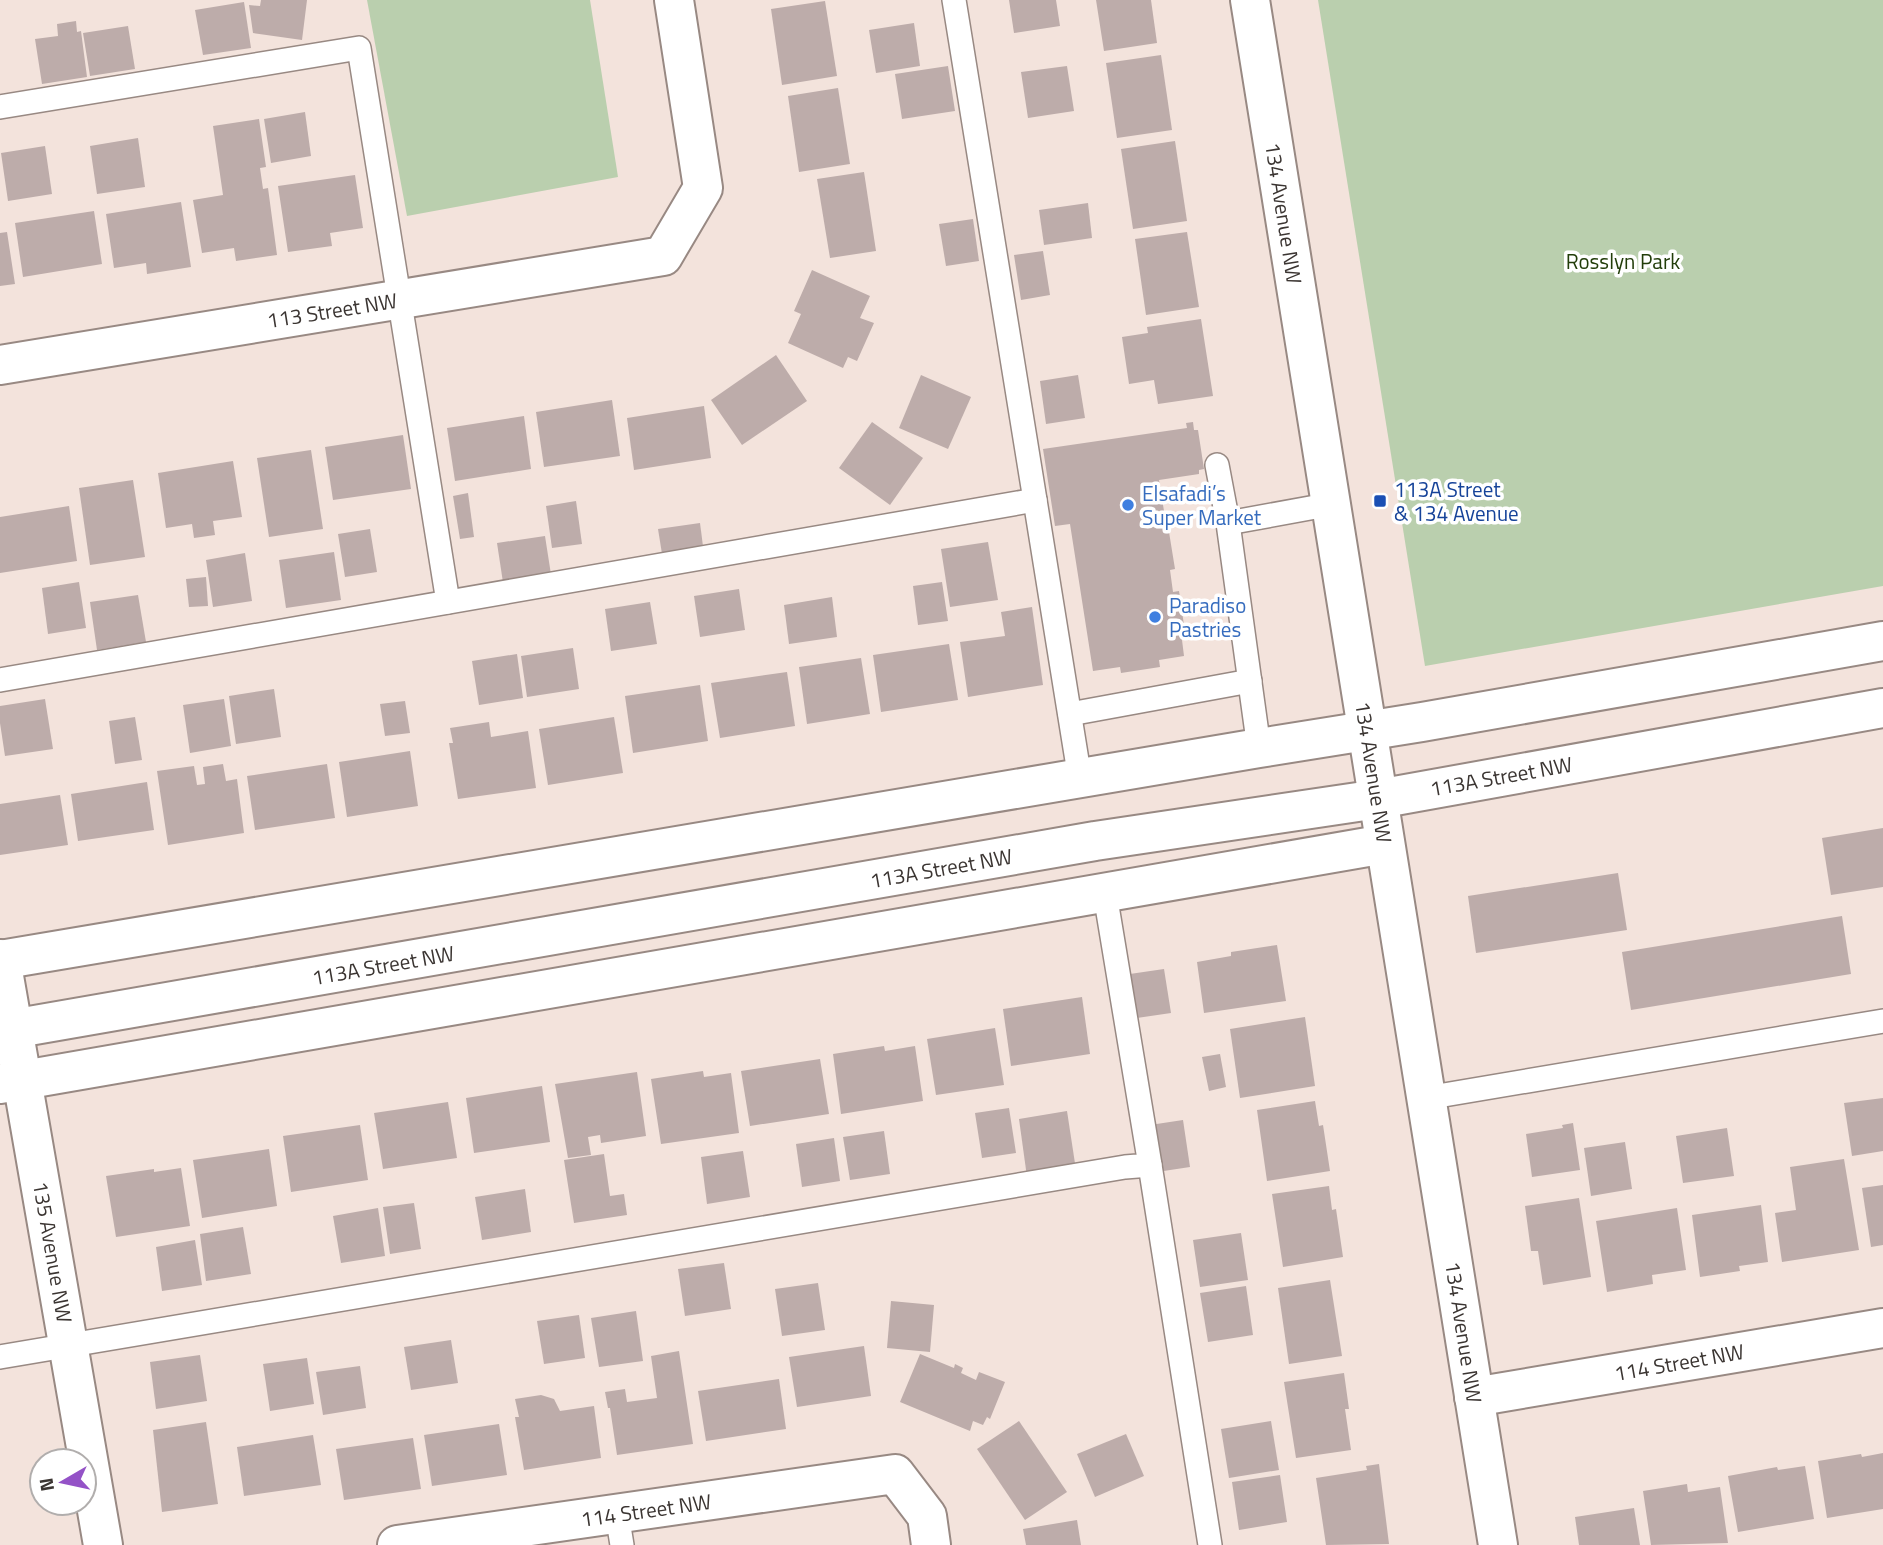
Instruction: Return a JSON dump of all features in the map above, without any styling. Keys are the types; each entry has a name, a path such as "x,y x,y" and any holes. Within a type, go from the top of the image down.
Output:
{"street":[{"name":"113 Street NW","path":"0,365 663,256 703,188 674,0"},
{"name":"134 Avenue NW","path":"1250,0 1498,1545"},
{"path":"0,959 1367,731 1883,640"},
{"name":"113A Street NW","path":"6,1030 1095,841 1378,799 1883,708"},
{"path":"12,1082 1385,844"},
{"name":"135 Avenue NW","path":"0,959 12,1082 70,1346 103,1545"},
{"name":"114 Street NW","path":"1474,1397 1883,1328"},
{"name":"114 Street NW","path":"397,1545 620,1529 895,1474 927,1516 931,1545"}],"lane":[{"path":"954,0 1080,779"},
{"path":"0,107 359,48 448,602"},
{"path":"1217,465 1228,523 1259,748"},
{"path":"0,680 1035,500"},
{"path":"1228,523 1332,504"},
{"path":"1070,714 1250,681"},
{"path":"1105,894 1210,1545"},
{"path":"1426,1098 1883,1021"},
{"path":"0,1357 1097,1171 1150,1166"}],"green space":[{"path":"367,0 590,0 618,177 407,216"},
{"name":"Rosslyn Park","path":"1318,0 1883,0 1883,586 1425,666"}],"building":[{"path":"261,0 307,0 302,40 253,33 249,5 260,6"},
{"path":"1009,0 1056,0 1060,26 1014,33"},
{"path":"1096,0 1151,0 1157,43 1104,51"},
{"path":"825,1 837,76 782,85 771,9"},
{"path":"244,2 251,48 203,55 195,10"},
{"path":"76,21 77,32 81,31 87,77 42,84 35,39 58,36 57,24"},
{"path":"914,23 920,66 876,73 869,30"},
{"path":"128,26 135,69 90,76 83,33"},
{"path":"1161,55 1172,130 1117,138 1106,63"},
{"path":"948,66 955,111 902,119 895,74"},
{"path":"1067,66 1074,111 1028,118 1021,72"},
{"path":"838,88 850,164 799,172 788,96"},
{"path":"305,112 311,156 271,163 264,119"},
{"path":"259,119 266,167 260,168 263,189 268,188 277,255 236,261 234,248 202,253 193,200 223,195 213,126"},
{"path":"138,138 145,187 97,194 90,146"},
{"path":"1175,141 1187,221 1133,229 1121,149"},
{"path":"45,146 52,194 8,201 1,153"},
{"path":"864,172 876,251 830,258 817,179"},
{"path":"355,175 363,228 330,233 332,246 288,252 278,186"},
{"path":"181,202 191,267 147,274 146,263 114,268 106,214"},
{"path":"1088,203 1092,238 1044,245 1039,210"},
{"path":"94,211 102,264 23,277 15,223"},
{"path":"973,219 979,261 946,266 939,224"},
{"path":"7,232 15,284 0,286 0,233"},
{"path":"1187,232 1199,307 1146,315 1135,239"},
{"path":"1043,251 1050,295 1021,300 1014,255"},
{"path":"812,270 870,296 860,318 874,323 857,361 848,357 843,368 788,343 801,314 794,311"},
{"path":"1201,319 1213,396 1158,404 1154,380 1129,384 1122,337 1148,333 1147,327"},
{"path":"776,355 807,401 742,445 711,400"},
{"path":"921,375 971,397 948,449 899,428"},
{"path":"1078,375 1085,418 1046,424 1040,381"},
{"path":"612,400 620,456 544,467 536,412"},
{"path":"704,406 711,458 634,470 627,418"},
{"path":"524,416 531,469 455,481 447,428"},
{"path":"872,422 923,458 890,505 839,468"},
{"path":"1193,422 1194,430 1198,430 1204,469 1199,470 1199,474 1159,480 1164,511 1160,511 1164,533 1169,532 1175,569 1170,570 1173,592 1179,591 1185,632 1181,632 1184,656 1159,660 1160,667 1121,673 1120,667 1093,671 1070,524 1055,526 1043,449 1187,428 1186,423"},
{"path":"403,435 411,489 333,500 325,447"},
{"path":"311,450 323,529 269,537 257,458"},
{"path":"233,461 242,517 213,521 215,535 194,538 192,524 166,528 158,473"},
{"path":"133,480 145,557 90,565 79,488"},
{"path":"468,493 474,537 460,539 453,496"},
{"path":"576,501 582,544 552,548 546,506"},
{"path":"69,506 77,561 0,573 0,517"},
{"path":"700,523 704,554 663,560 658,529"},
{"path":"370,529 377,572 345,577 338,534"},
{"path":"545,536 552,581 504,589 497,543"},
{"path":"988,542 998,600 950,607 941,549"},
{"path":"334,552 341,600 286,608 279,560"},
{"path":"245,553 252,601 213,607 206,560"},
{"path":"206,577 208,606 189,607 186,579"},
{"path":"79,582 86,628 48,634 42,588"},
{"path":"942,582 948,621 918,625 913,586"},
{"path":"739,589 745,630 700,637 694,596"},
{"path":"138,595 146,642 97,650 90,602"},
{"path":"832,597 837,637 789,644 784,605"},
{"path":"650,602 657,644 611,651 605,609"},
{"path":"1032,607 1043,685 968,697 960,642 1005,636 1001,612"},
{"path":"949,644 958,700 881,712 873,655"},
{"path":"573,648 579,689 527,697 521,656"},
{"path":"517,654 523,698 479,705 472,661"},
{"path":"861,658 870,714 807,724 799,667"},
{"path":"787,672 795,726 720,738 711,683"},
{"path":"700,685 708,741 633,753 625,696"},
{"path":"274,689 281,737 236,744 229,696"},
{"path":"45,699 53,749 5,756 0,706"},
{"path":"224,699 231,746 190,753 183,705"},
{"path":"405,701 410,733 385,736 380,704"},
{"path":"135,717 142,760 115,764 109,721"},
{"path":"614,717 623,773 548,785 539,729"},
{"path":"489,722 491,737 528,731 536,788 458,799 449,743 453,743 450,728"},
{"path":"410,751 418,806 347,817 339,762"},
{"path":"223,764 226,781 237,779 244,833 168,845 157,771 194,766 197,785 205,784 203,767"},
{"path":"327,764 335,818 255,830 247,776"},
{"path":"147,782 154,830 78,841 71,794"},
{"path":"60,795 68,845 0,855 0,804"},
{"path":"1883,828 1883,887 1831,895 1822,838"},
{"path":"1618,873 1627,930 1476,953 1468,896"},
{"path":"1842,916 1851,974 1631,1010 1622,952"},
{"path":"1277,945 1286,1001 1204,1013 1197,962 1231,956 1231,952"},
{"path":"1164,969 1171,1013 1130,1019 1123,975"},
{"path":"1082,997 1090,1054 1011,1066 1003,1009"},
{"path":"1305,1017 1315,1086 1240,1098 1230,1029"},
{"path":"995,1028 1004,1085 936,1095 927,1039"},
{"path":"884,1046 885,1051 915,1046 923,1101 841,1114 833,1054"},
{"path":"1220,1054 1226,1087 1209,1091 1202,1057"},
{"path":"820,1059 829,1114 750,1126 741,1071"},
{"path":"703,1071 704,1077 731,1073 739,1133 661,1144 651,1079"},
{"path":"637,1072 646,1136 601,1143 600,1135 588,1137 591,1155 568,1158 555,1084"},
{"path":"542,1086 550,1142 474,1153 466,1098"},
{"path":"1883,1098 1883,1151 1852,1156 1844,1103"},
{"path":"1315,1101 1319,1126 1323,1125 1330,1171 1267,1181 1257,1110"},
{"path":"448,1102 457,1158 383,1169 374,1113"},
{"path":"1009,1108 1016,1153 982,1158 975,1113"},
{"path":"1067,1111 1076,1170 1027,1177 1019,1119"},
{"path":"1183,1120 1190,1167 1157,1172 1150,1125"},
{"path":"1573,1123 1580,1170 1532,1177 1526,1134 1563,1128 1562,1125"},
{"path":"360,1125 368,1180 291,1192 283,1136"},
{"path":"1727,1128 1734,1176 1683,1183 1676,1136"},
{"path":"884,1131 890,1174 850,1180 843,1137"},
{"path":"834,1138 840,1181 802,1187 796,1144"},
{"path":"1625,1142 1632,1189 1591,1196 1584,1148"},
{"path":"269,1149 277,1206 202,1218 193,1160"},
{"path":"743,1151 750,1197 707,1204 701,1157"},
{"path":"604,1154 610,1196 624,1194 627,1215 574,1223 564,1160"},
{"path":"1844,1159 1859,1250 1782,1262 1775,1213 1796,1210 1790,1167"},
{"path":"181,1168 190,1226 116,1237 106,1176"},
{"path":"1883,1185 1883,1245 1871,1247 1862,1188"},
{"path":"1329,1186 1332,1210 1336,1209 1343,1257 1283,1267 1272,1194"},
{"path":"525,1189 531,1232 482,1240 475,1197"},
{"path":"1579,1198 1591,1277 1543,1285 1538,1251 1531,1251 1525,1206"},
{"path":"414,1203 421,1249 390,1254 383,1207"},
{"path":"1761,1205 1768,1262 1739,1266 1740,1271 1700,1277 1692,1215"},
{"path":"378,1208 385,1256 341,1263 333,1216"},
{"path":"1677,1208 1686,1270 1652,1275 1653,1284 1607,1292 1596,1221"},
{"path":"243,1227 251,1274 206,1281 200,1234"},
{"path":"1241,1233 1248,1280 1200,1287 1193,1240"},
{"path":"195,1240 202,1285 162,1291 156,1247"},
{"path":"724,1263 731,1309 685,1316 678,1269"},
{"path":"1330,1280 1342,1356 1289,1364 1278,1288"},
{"path":"818,1283 825,1330 782,1336 775,1289"},
{"path":"1246,1286 1253,1335 1208,1342 1200,1293"},
{"path":"891,1301 934,1305 930,1352 887,1348"},
{"path":"636,1311 643,1361 599,1367 591,1318"},
{"path":"579,1315 585,1358 544,1364 537,1321"},
{"path":"451,1340 458,1383 411,1390 404,1347"},
{"path":"864,1346 871,1396 797,1407 789,1357"},
{"path":"679,1351 693,1444 617,1455 605,1392 625,1389 627,1402 657,1398 651,1356"},
{"path":"920,1354 954,1368 955,1364 963,1368 961,1373 976,1380 979,1372 1005,1382 990,1419 987,1417 983,1425 973,1421 970,1431 900,1402"},
{"path":"200,1355 207,1401 156,1409 150,1362"},
{"path":"307,1358 314,1404 270,1411 263,1364"},
{"path":"360,1366 366,1408 323,1415 316,1372"},
{"path":"1344,1373 1349,1409 1345,1409 1351,1450 1296,1458 1284,1382"},
{"path":"779,1379 786,1429 706,1441 698,1391"},
{"path":"541,1395 554,1399 560,1411 594,1406 601,1458 524,1470 515,1417 519,1417 515,1399"},
{"path":"1019,1421 1067,1492 1025,1520 977,1449"},
{"path":"1271,1421 1279,1470 1229,1478 1221,1429"},
{"path":"206,1422 218,1504 162,1512 153,1430"},
{"path":"499,1424 507,1475 432,1486 424,1435"},
{"path":"1126,1434 1144,1476 1095,1497 1077,1454"},
{"path":"313,1435 321,1485 244,1496 237,1447"},
{"path":"413,1438 421,1489 344,1500 336,1449"},
{"path":"1883,1453 1883,1509 1827,1518 1818,1461"},
{"path":"1379,1464 1389,1544 1326,1545 1316,1478 1367,1470 1366,1466"},
{"path":"1805,1466 1814,1519 1738,1532 1728,1476 1777,1467 1778,1470"},
{"path":"1280,1475 1287,1522 1239,1530 1232,1482"},
{"path":"1687,1484 1688,1492 1720,1487 1728,1543 1651,1545 1643,1491"},
{"path":"1634,1508 1640,1545 1579,1545 1575,1517"},
{"path":"1077,1520 1081,1545 1026,1545 1023,1529"}],"place":[{"name":"113A Street & 134 Avenue","path":"1380,501"},
{"name":"Elsafadi’s Super Market","path":"1128,505"},
{"name":"Paradiso Pastries","path":"1155,617"}]}
